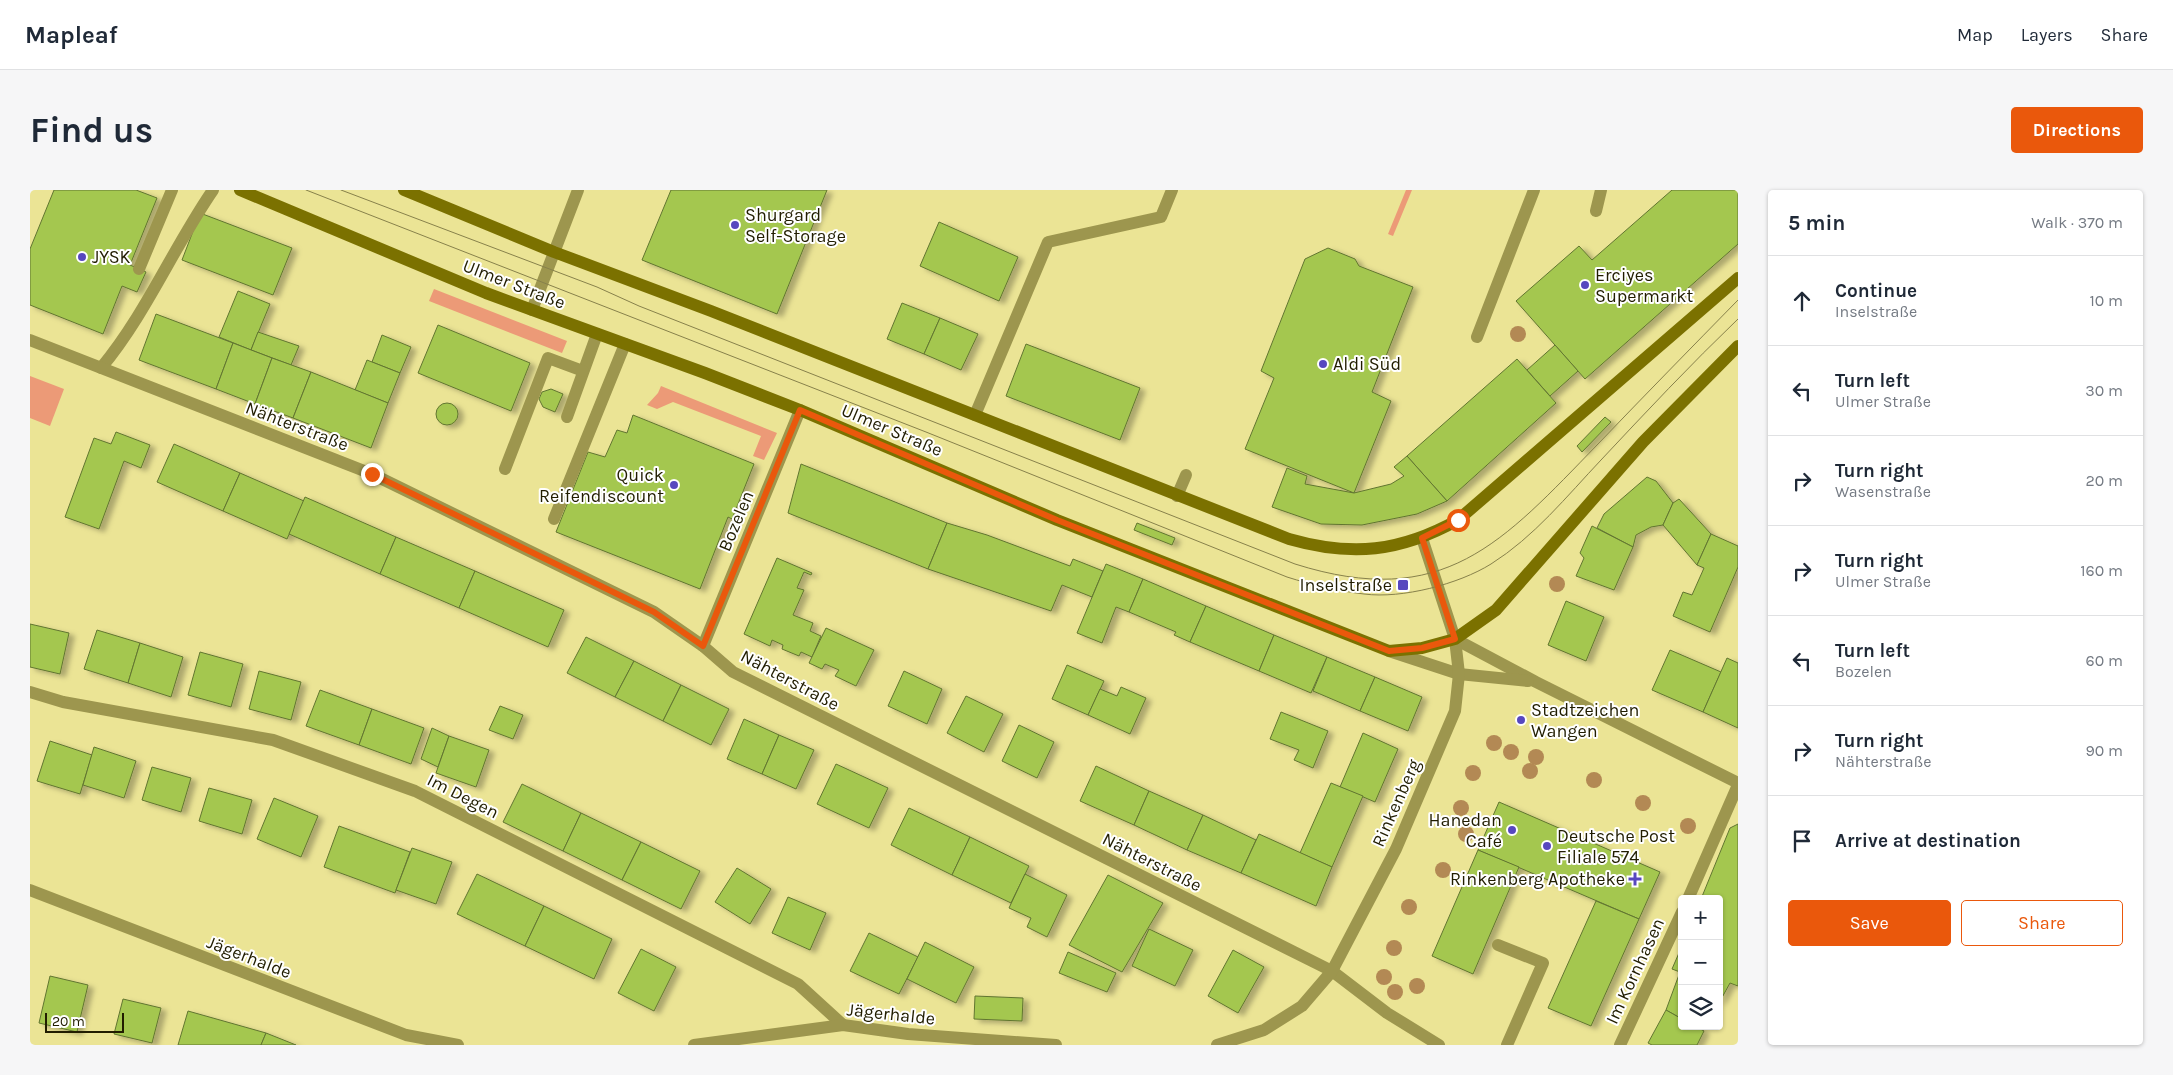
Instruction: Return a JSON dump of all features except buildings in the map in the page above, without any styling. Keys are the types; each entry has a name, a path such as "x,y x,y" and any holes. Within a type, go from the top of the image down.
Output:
{"street":[{"path":"139,269 172,190"},
{"path":"101,368 120,346 193,219 213,190"},
{"name":"Ulmer Straße","path":"240,190 486,294 626,344 800,410 1057,520 1389,651 1458,674 1536,682"},
{"path":"404,190 554,252 720,315 1289,539 1316,547 1358,550 1382,548 1422,538 1470,512 1738,278"},
{"path":"532,310 578,190"},
{"path":"975,416 1048,242 1161,217 1172,190"},
{"path":"1477,337 1534,190"},
{"path":"1596,211 1601,190"},
{"path":"567,416 597,334"},
{"name":"Nähterstraße","path":"30,340 372,474 654,612 703,646 733,672 1332,971 1387,1013 1439,1045"},
{"path":"554,519 626,344"},
{"path":"1389,651 1422,648 1455,639 1496,610 1643,442 1738,346"},
{"path":"505,469 548,358 584,371"},
{"name":"Bozelen","path":"703,646 800,410"},
{"path":"1177,496 1186,475"},
{"path":"1422,538 1455,639"},
{"name":"Ulmer Straße","path":"1455,639 1738,784"},
{"name":"Rinkenberg","path":"1332,971 1396,849 1455,711 1458,674 1455,639"},
{"name":"Im Degen","path":"30,692 63,702 273,740 415,791 798,984 843,1025"},
{"path":"1690,895 1738,784"},
{"name":"Jägerhalde","path":"30,890 406,1035 458,1045"},
{"name":"Im Kornhasen","path":"1620,1045 1678,921"},
{"path":"1498,944 1543,963 1507,1045"},
{"path":"1217,1045 1264,1030 1302,1006 1332,971"},
{"name":"Jägerhalde","path":"694,1045 843,1025 908,1034 1056,1045"}],"shaded area":[{"path":"1406,190 1412,190 1393,236 1388,234"},
{"path":"434,289 567,341 562,353 429,301"},
{"path":"30,376 64,389 50,426 30,418"},
{"path":"661,386 777,433 764,460 753,456 761,436 673,402 657,409 647,405 658,393"}],"tram line":[{"path":"306,190 926,432 1287,577 1306,583 1364,594 1379,595 1412,592 1447,584 1478,571 1507,553 1536,529 1669,388 1738,319"},
{"path":"341,190 597,287 639,306 1295,564 1347,576 1392,579 1431,573 1466,559 1499,538 1564,480 1738,300"}],"place":[{"name":"Shurgard Self-Storage","path":"735,225"},
{"name":"JYSK","path":"82,257"},
{"name":"Erciyes Supermarkt","path":"1585,285"},
{"name":"Aldi Süd","path":"1323,364"},
{"name":"Quick Reifendiscount","path":"674,485"},
{"name":"Inselstraße","path":"1403,585"},
{"name":"Stadtzeichen Wangen","path":"1521,720"},
{"name":"Hanedan Café","path":"1512,830"},
{"name":"Deutsche Post Filiale 574","path":"1547,846"},
{"name":"Rinkenberg Apotheke","path":"1635,879"}],"route":[{"path":"372,474 654,612 703,646 800,410 1057,520 1389,651 1422,648 1455,639 1422,538 1458,520"}]}
